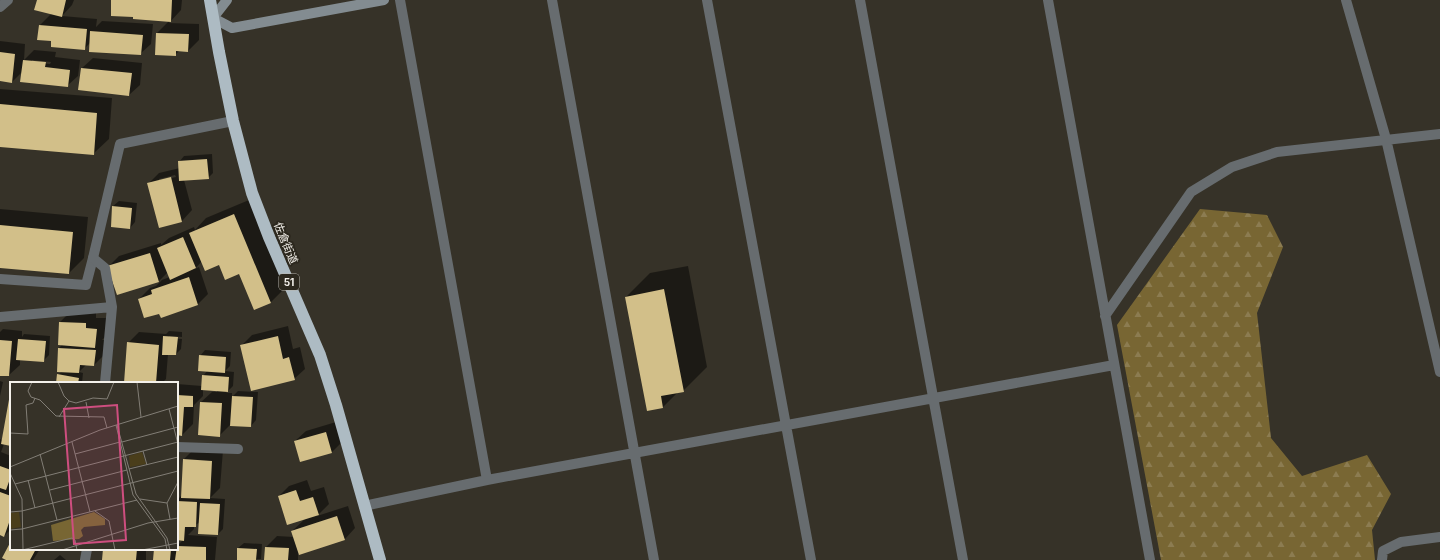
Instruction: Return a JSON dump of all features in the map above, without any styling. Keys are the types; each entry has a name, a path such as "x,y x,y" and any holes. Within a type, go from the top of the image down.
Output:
{"highway":[{"name":"佐倉街道","path":"210,0 233,121 252,193 269,237 320,355 336,405 380,560"}],"street":[{"path":"0,7 8,0"},
{"path":"227,0 213,18 232,28 384,0"},
{"path":"400,0 487,480"},
{"path":"552,0 654,560"},
{"path":"707,0 811,560"},
{"path":"860,0 963,560"},
{"path":"1048,0 1150,560"},
{"path":"1346,0 1386,139 1440,372"},
{"path":"0,279 86,285 120,144 233,121"},
{"path":"1105,316 1191,192 1232,167 1277,152 1440,134"},
{"path":"93,258 105,268 112,307 105,382"},
{"path":"0,317 112,307"},
{"path":"364,506 487,480 1114,365"},
{"path":"178,447 238,449"},
{"path":"1382,560 1383,551 1401,542 1440,537"},
{"path":"85,560 87,550"}],"green space":[{"path":"1200,209 1267,215 1283,247 1257,313 1271,438 1302,476 1367,455 1391,494 1372,530 1375,560 1161,560 1117,325"}],"building":[{"path":"37,0 66,0 62,17 34,10"},
{"path":"111,0 172,0 171,22 111,16"},
{"path":"39,25 87,29 85,50 51,47 51,41 37,40"},
{"path":"90,31 143,35 141,55 89,52"},
{"path":"156,33 189,34 188,52 176,51 176,56 155,55"},
{"path":"0,52 15,54 12,83 0,81"},
{"path":"23,60 46,62 45,67 70,70 68,87 20,82"},
{"path":"81,68 132,73 129,96 78,90"},
{"path":"0,104 97,113 94,155 0,147"},
{"path":"207,159 209,179 179,181 178,161"},
{"path":"171,177 182,222 159,228 147,183"},
{"path":"112,206 132,208 130,229 111,227"},
{"path":"234,214 271,303 254,310 239,274 225,280 219,265 205,271 189,233"},
{"path":"0,225 73,232 69,274 0,268"},
{"path":"183,237 196,268 170,280 157,248"},
{"path":"150,253 159,282 117,295 107,266"},
{"path":"189,277 198,305 161,318 159,314 144,318 138,299 152,294 151,290"},
{"path":"664,289 684,392 661,396 663,408 647,411 625,297"},
{"path":"59,322 86,323 86,328 97,329 95,348 58,345"},
{"path":"163,336 178,337 176,355 162,355"},
{"path":"278,336 283,359 289,357 295,380 251,391 240,345"},
{"path":"18,339 46,341 44,362 16,360"},
{"path":"0,340 12,341 9,376 0,376"},
{"path":"127,342 159,345 156,382 124,382"},
{"path":"58,348 96,350 94,366 80,365 79,373 57,372"},
{"path":"199,355 226,357 225,373 198,371"},
{"path":"57,374 79,378 78,382 56,382"},
{"path":"202,375 229,377 228,392 201,390"},
{"path":"10,394 10,446 1,444"},
{"path":"178,395 193,396 193,407 184,407 182,436 178,435"},
{"path":"232,396 253,397 251,427 230,426"},
{"path":"200,402 222,403 220,437 198,435"},
{"path":"326,432 332,453 300,462 294,441"},
{"path":"183,459 212,461 210,499 181,498"},
{"path":"0,466 10,470 10,479 6,490 0,488"},
{"path":"296,490 300,501 313,497 319,515 287,525 278,496"},
{"path":"0,492 10,496 10,520 4,537 0,535"},
{"path":"178,501 197,502 196,527 185,527 184,541 178,540"},
{"path":"200,503 220,504 218,535 198,534"},
{"path":"337,516 345,540 299,555 291,531"},
{"path":"10,543 10,550 35,550 30,560 6,560 2,558"},
{"path":"178,546 206,547 206,560 175,560"},
{"path":"265,547 289,548 288,560 264,560"},
{"path":"237,548 257,549 256,560 237,560"},
{"path":"103,550 137,550 136,560 102,560"},
{"path":"154,550 171,550 170,560 153,560"}]}
